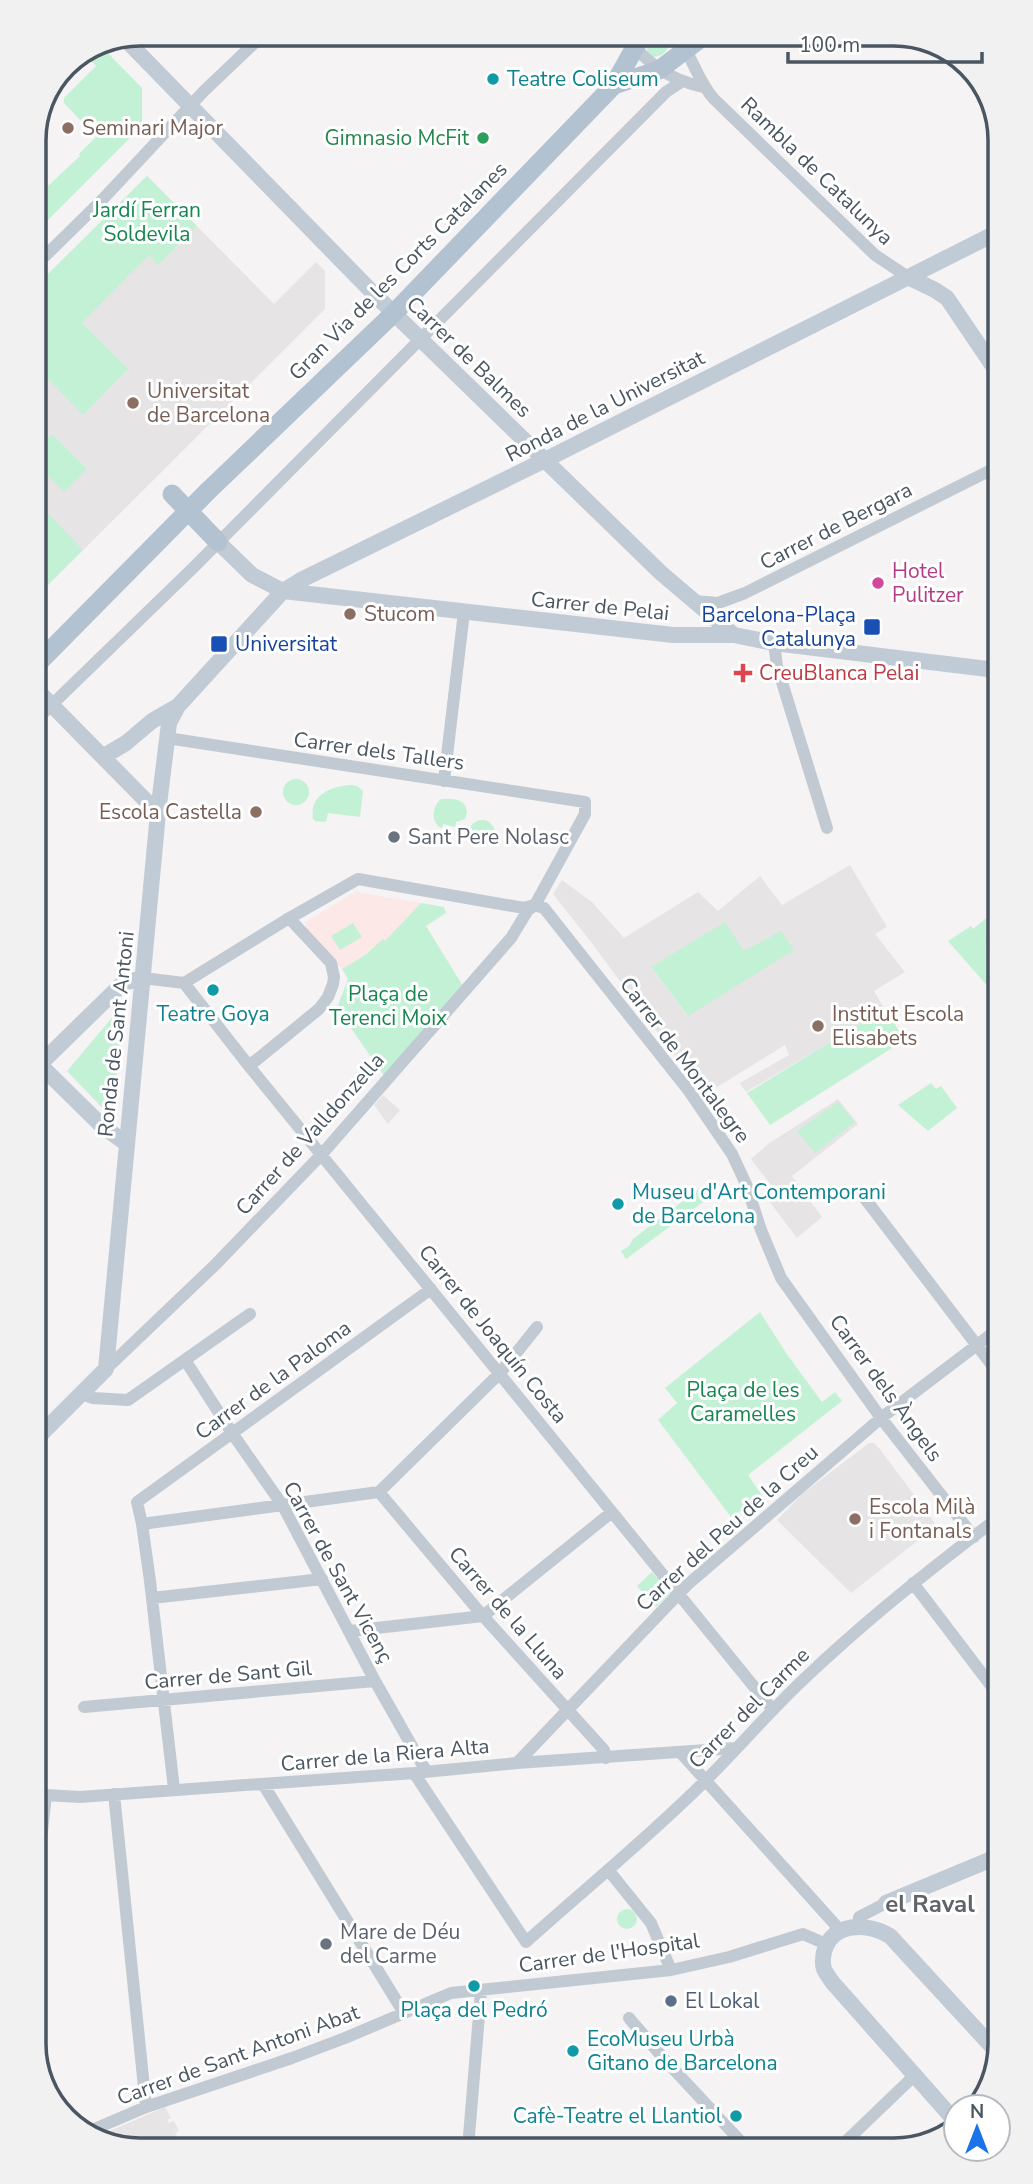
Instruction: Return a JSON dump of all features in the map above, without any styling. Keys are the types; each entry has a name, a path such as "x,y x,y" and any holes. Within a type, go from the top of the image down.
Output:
{"main road":[{"name":"Carrer de Balmes","path":"132,46 394,313 691,600 734,635"},
{"name":"Gran Via de les Corts Catalanes","path":"46,655 188,511 394,313 614,85 630,46"},
{"name":"Gran Via de les Corts Catalanes","path":"614,85 659,70 676,46"},
{"name":"Ronda de la Universitat","path":"178,706 283,591 988,237"},
{"path":"908,277 947,298 988,359"},
{"path":"172,494 252,575 283,591"},
{"name":"Carrer de Pelai","path":"283,591 682,636 734,635 774,643 988,669"},
{"path":"46,698 158,813"},
{"path":"104,756 126,743 152,721 178,706"},
{"name":"Ronda de Sant Antoni","path":"106,1369 158,813 169,723 178,706"},
{"path":"46,1056 123,983 143,978"},
{"path":"46,1073 102,1126 127,1143"},
{"path":"46,1425 106,1369"},
{"path":"886,1903 988,1861"},
{"path":"942,2106 833,1983 824,1968 823,1956 831,1936 839,1930 858,1927 878,1929 891,1936 988,2041"}],"street":[{"path":"46,255 102,200 190,105 251,46"},
{"path":"640,46 659,70 681,82 704,87"},
{"name":"Rambla de Catalunya","path":"683,46 704,87 875,256 908,277"},
{"path":"46,711 651,106 681,82"},
{"name":"Carrer de Bergara","path":"691,600 718,603 745,593 988,472"},
{"path":"444,781 464,612"},
{"path":"774,643 776,666 827,828"},
{"name":"Carrer dels Tallers","path":"167,738 585,802"},
{"name":"Carrer de Valldonzella","path":"106,1369 215,1265 322,1154 510,938 528,910 535,905 585,814 585,802"},
{"path":"143,978 184,982 358,879 524,908 535,905"},
{"name":"Carrer de Montalegre","path":"535,905 548,912 689,1091 732,1154 774,1259"},
{"path":"249,1066 319,1009 334,984 331,963 289,918"},
{"name":"Carrer de Joaquín Costa","path":"184,982 249,1066 773,1710"},
{"path":"860,1192 988,1360"},
{"name":"Carrer dels Àngels","path":"774,1259 781,1278 881,1418 974,1537"},
{"name":"Carrer de la Paloma","path":"142,1524 137,1502 431,1289"},
{"path":"82,1394 93,1398 128,1400 250,1314"},
{"path":"174,1789 142,1524 379,1492 500,1373 537,1327"},
{"name":"Carrer del Peu de la Creu","path":"517,1763 679,1593 881,1418 988,1337"},
{"name":"Carrer de Sant Vicenç","path":"186,1360 232,1433 284,1506 420,1772 531,1938"},
{"name":"Carrer de la Lluna","path":"379,1492 483,1616 604,1750 606,1758"},
{"path":"350,1631 483,1616 612,1512"},
{"name":"Carrer del Carme","path":"531,1938 609,1871 705,1781 773,1710 855,1632 913,1583 988,1526"},
{"path":"152,1598 322,1579"},
{"path":"913,1583 988,1682"},
{"name":"Carrer de Sant Gil","path":"84,1707 375,1681"},
{"name":"Carrer de la Riera Alta","path":"46,1793 80,1797 736,1748"},
{"path":"680,1752 839,1930"},
{"path":"263,1784 404,2013"},
{"path":"114,1794 146,2107"},
{"path":"609,1871 651,1923 671,1970"},
{"path":"858,1927 859,1917 886,1903"},
{"name":"Carrer de l'Hospital","path":"404,2013 451,1993 671,1970 729,1957 803,1934 826,1944"},
{"path":"469,2138 481,1991"},
{"name":"Carrer de Sant Antoni Abat","path":"96,2128 146,2107 292,2058 404,2013"},
{"path":"629,2018 738,2138"},
{"path":"849,2138 915,2075"}],"shaded area":[{"name":"Universitat de Barcelona","path":"147,176 274,304 316,262 325,271 325,309 46,587 46,276"},
{"path":"850,865 887,927 875,934 905,972 874,991 885,1010 746,1092 740,1083 789,1055 785,1045 704,1095 553,894 562,880 592,902 624,938 698,892 718,911 760,876 782,905","holes":["725,923 744,951 687,1015 651,967"]},
{"path":"355,892 421,903 385,941 342,969 306,929 306,922"},
{"path":"383,1095 400,1110 388,1124 374,1105"},
{"path":"838,1099 858,1124 792,1176 822,1217 797,1238 769,1201 777,1193 751,1159 768,1144"},
{"name":"Escola Milà i Fontanals","path":"869,1443 874,1443 879,1448 935,1523 934,1528 851,1593 777,1520 802,1494"},
{"path":"165,2107 171,2118 167,2120 169,2123 174,2121 179,2131 175,2133 178,2138 134,2138 106,2133"}],"green space":[{"path":"647,46 669,46 661,55 653,57 647,51"},
{"path":"107,52 142,88 142,126 46,222 46,188 96,137 64,103 64,98 96,66 90,60"},
{"name":"Jardí Ferran Soldevila","path":"147,176 197,226 158,265 148,256 82,323 128,369 83,415 46,376 46,276"},
{"path":"52,434 87,469 64,492 46,474 46,440"},
{"path":"46,511 83,550 46,587"},
{"path":"296,779 305,783 309,792 305,801 296,805 287,801 283,792 287,783"},
{"path":"351,785 363,791 360,817 328,813 326,822 313,819 314,804 323,793 336,787"},
{"path":"441,799 458,800 466,808 465,819 456,822 455,827 443,824 442,828 434,819 434,810"},
{"path":"482,820 492,823 495,833 492,843 482,846 472,843 469,833 472,823"},
{"name":"Plaça de Terenci Moix","path":"421,903 444,907 446,913 426,926 463,986 385,1077 337,1008 348,979 342,969 365,955 383,939 385,941"},
{"path":"988,917 988,947 980,938 988,948 988,987 948,941 971,926 973,929"},
{"path":"725,922 744,951 781,931 794,950 688,1016 651,967"},
{"path":"353,923 362,937 340,950 331,936"},
{"path":"122,1006 122,1012 113,1119 67,1071"},
{"path":"885,1009 905,1040 770,1125 747,1093"},
{"path":"931,1083 936,1089 941,1086 957,1108 928,1131 898,1105"},
{"path":"838,1102 855,1122 815,1153 797,1131"},
{"path":"700,1188 707,1199 626,1259 621,1251 629,1246 633,1239"},
{"name":"Plaça de les Caramelles","path":"760,1312 822,1402 835,1392 842,1401 748,1475 763,1497 731,1517 658,1420 677,1403 665,1388"},
{"path":"652,1572 671,1593 656,1607 637,1586"},
{"path":"623,1909 631,1909 637,1919 631,1929 623,1929 617,1923 617,1915"}],"place":[{"name":"Teatre Coliseum","path":"493,79"},
{"name":"Seminari Major","path":"68,128"},
{"name":"Gimnasio McFit","path":"483,138"},
{"name":"Universitat de Barcelona","path":"133,403"},
{"name":"Hotel Pulitzer","path":"878,583"},
{"name":"Stucom","path":"350,614"},
{"name":"Barcelona-Plaça Catalunya","path":"872,627"},
{"name":"Universitat","path":"219,644"},
{"name":"CreuBlanca Pelai","path":"743,673"},
{"name":"Escola Castella","path":"256,812"},
{"name":"Sant Pere Nolasc","path":"394,837"},
{"name":"Teatre Goya","path":"213,990"},
{"name":"Institut Escola Elisabets","path":"818,1026"},
{"name":"Museu d'Art Contemporani de Barcelona","path":"618,1204"},
{"name":"Escola Milà i Fontanals","path":"855,1519"},
{"name":"Mare de Déu del Carme","path":"326,1944"},
{"name":"Plaça del Pedró","path":"474,1986"},
{"name":"El Lokal","path":"671,2001"},
{"name":"EcoMuseu Urbà Gitano de Barcelona","path":"573,2051"},
{"name":"Cafè-Teatre el Llantiol","path":"736,2116"}],"district":[{"name":"el Raval","path":"930,1904"}]}
